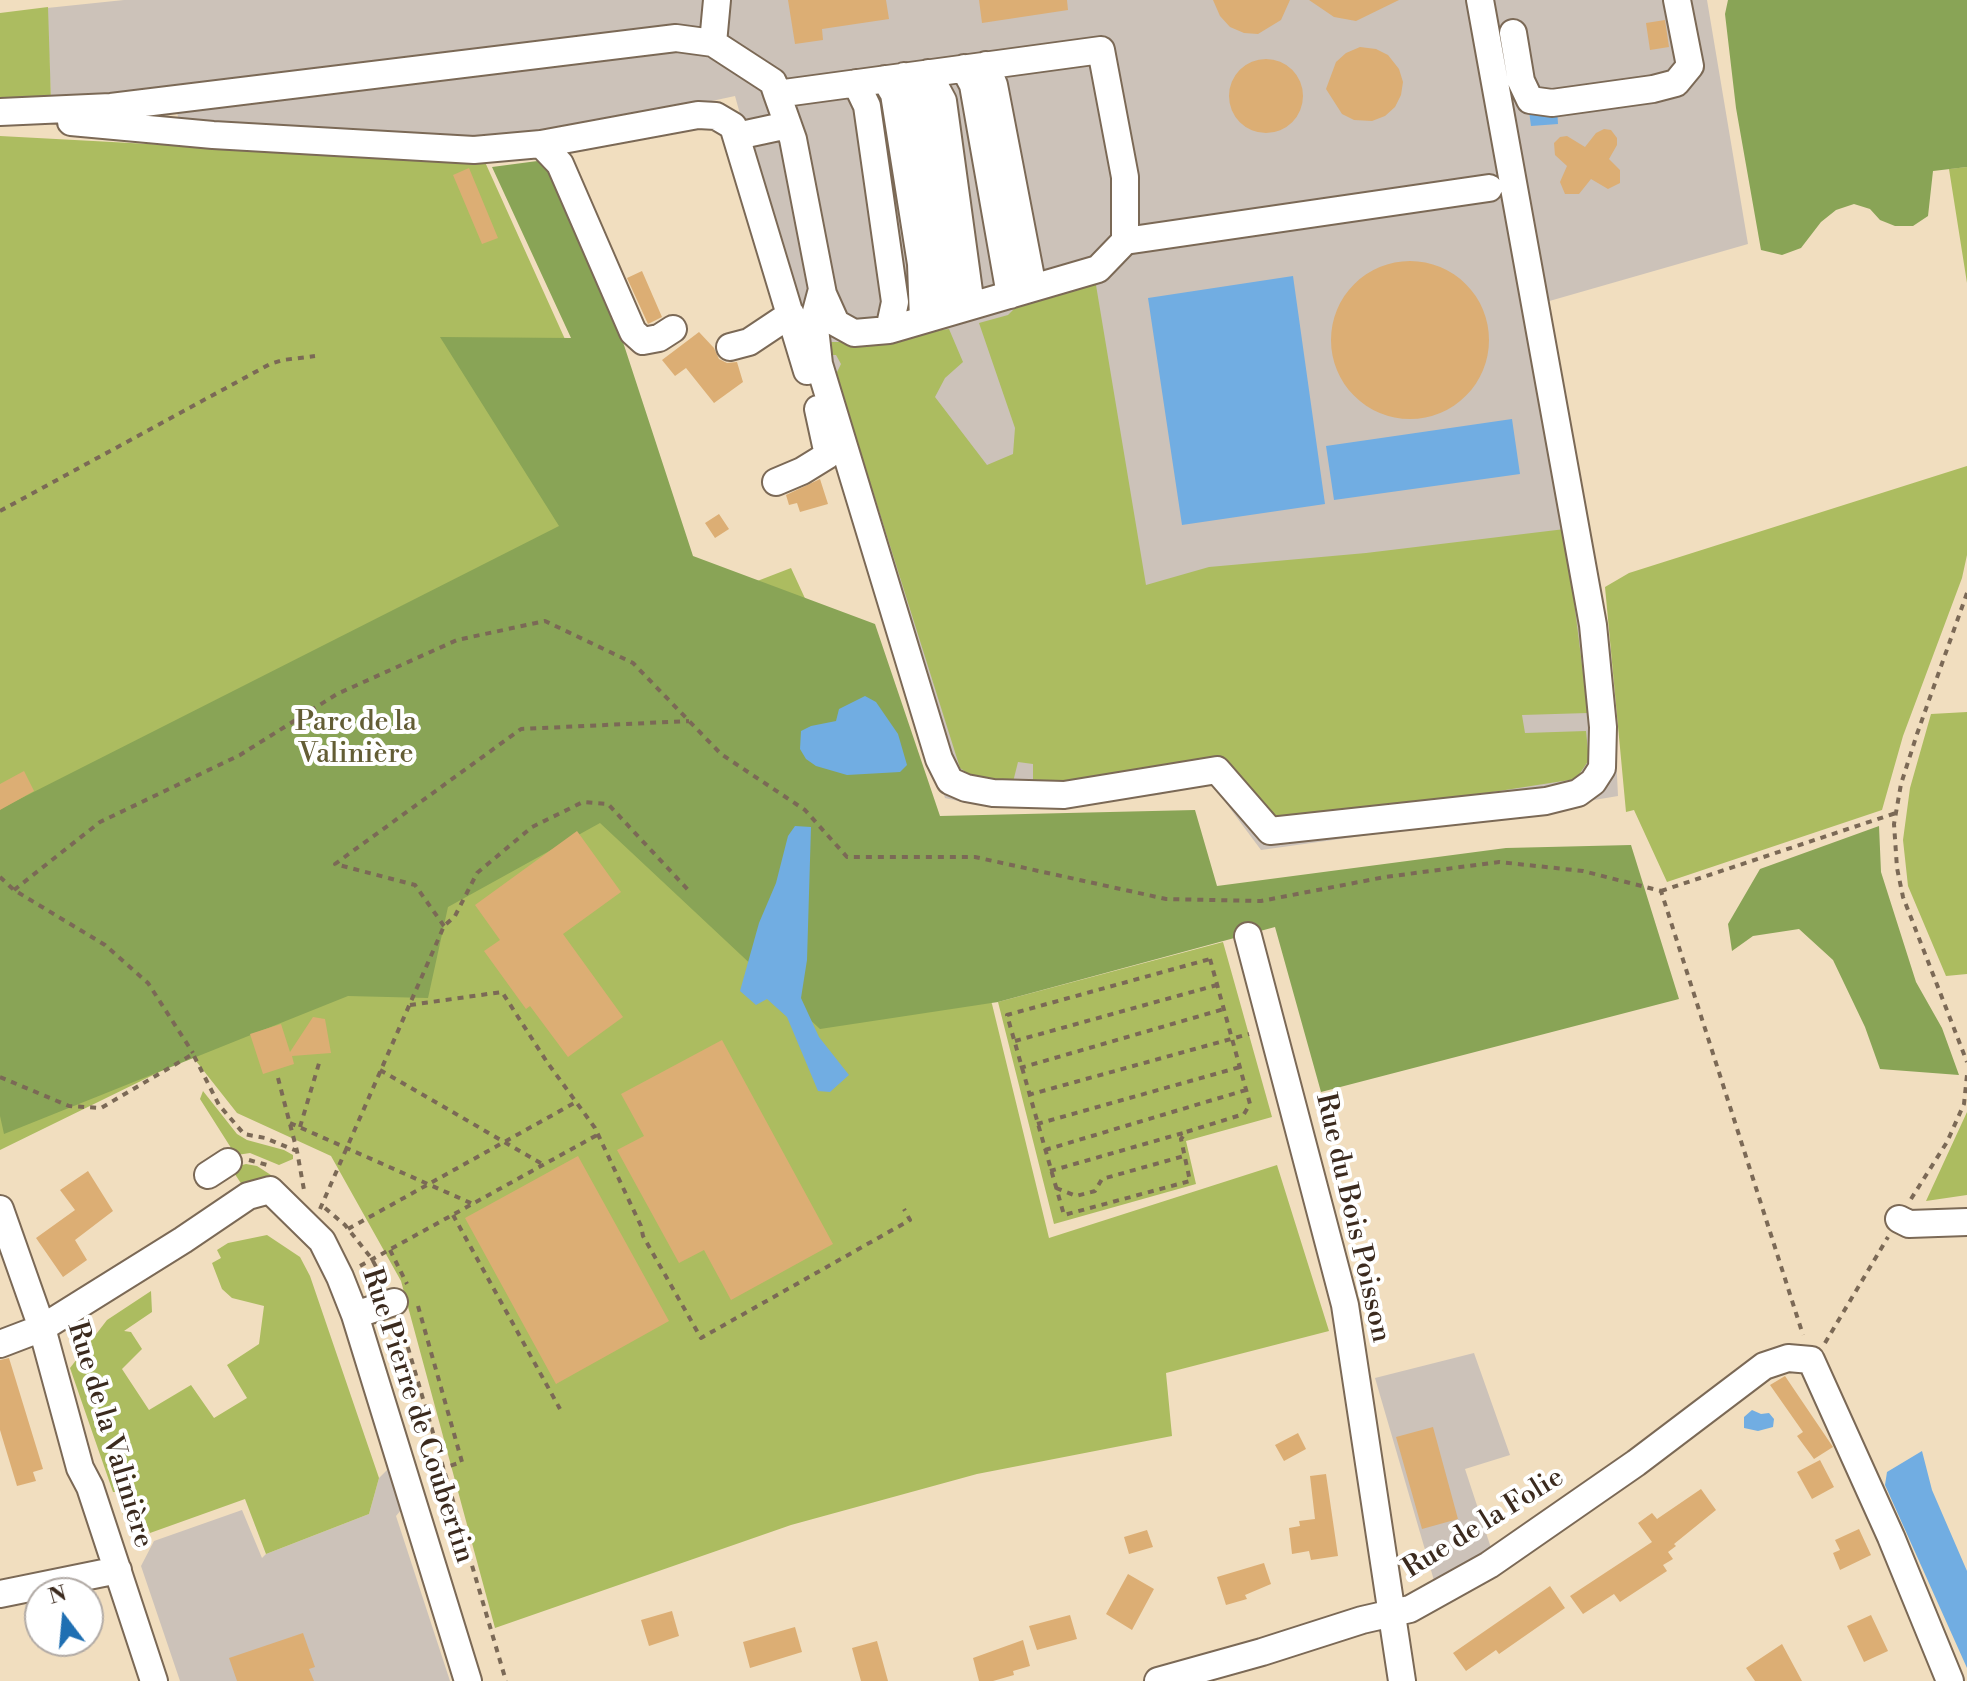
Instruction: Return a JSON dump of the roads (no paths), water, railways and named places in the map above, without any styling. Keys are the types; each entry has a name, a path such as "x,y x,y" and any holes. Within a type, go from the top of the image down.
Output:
{"street":[{"path":"713,43 717,0"},
{"path":"822,289 814,319 819,364 939,759 950,781 966,788 993,793 1064,795 1217,770 1270,831 1546,801 1578,793 1593,782 1602,768 1603,727 1593,625 1480,0"},
{"path":"1513,33 1521,81 1530,100 1552,103 1653,89 1676,83 1690,66 1677,0"},
{"path":"0,114 85,110 676,38 713,43 773,82 793,139 822,289 836,323 854,333 889,330 1098,269 1125,241 1489,188"},
{"path":"777,94 1101,50 1125,177 1125,241"},
{"path":"97,125 178,115 500,59"},
{"path":"935,72 994,85 1001,297"},
{"path":"935,72 1001,297"},
{"path":"934,317 940,235 920,100 935,72"},
{"path":"856,83 867,106 895,302 889,330"},
{"path":"0,114 213,135 474,150 541,144 698,115 716,116 733,126 737,136 791,314 828,455 776,482"},
{"path":"737,136 788,125"},
{"path":"541,144 560,164 633,332 643,341 659,338 673,329"},
{"path":"730,347 749,342 791,314"},
{"name":"Rue du Bois Poisson","path":"1248,936 1345,1305 1402,1681"},
{"name":"Rue Pierre de Coubertin","path":"42,1328 248,1196 270,1190 322,1241 340,1277 355,1315 468,1681"},
{"name":"Rue de la Valinière","path":"0,1209 42,1328 80,1468 90,1487 154,1681"},
{"path":"1899,1219 1909,1224 1967,1222"},
{"path":"355,1315 407,1298"},
{"path":"0,1344 42,1328"},
{"name":"Rue de la Folie","path":"1158,1681 1362,1620 1410,1609 1489,1565 1636,1463 1764,1366 1788,1358 1811,1360 1897,1551 1950,1681"},
{"path":"0,1594 118,1570"}],"water":[{"path":"1557,108 1558,124 1531,126 1529,111"},
{"path":"1293,276 1325,504 1182,525 1148,298"},
{"path":"1512,419 1520,474 1334,500 1326,446"},
{"path":"865,696 876,702 898,734 907,765 900,772 847,775 816,766 806,759 800,749 801,731 836,721 839,709"},
{"path":"795,826 811,827 807,960 801,998 819,1037 849,1075 830,1092 818,1091 787,1017 767,999 756,1005 740,991 759,923 776,883 788,836"},
{"path":"1752,1410 1769,1413 1774,1419 1773,1427 1758,1431 1744,1428 1744,1417"},
{"path":"1922,1451 1932,1490 1967,1571 1967,1668 1885,1485 1887,1472"}],"park label":[{"name":"Parc de la Valinière","path":"356,739"}]}
